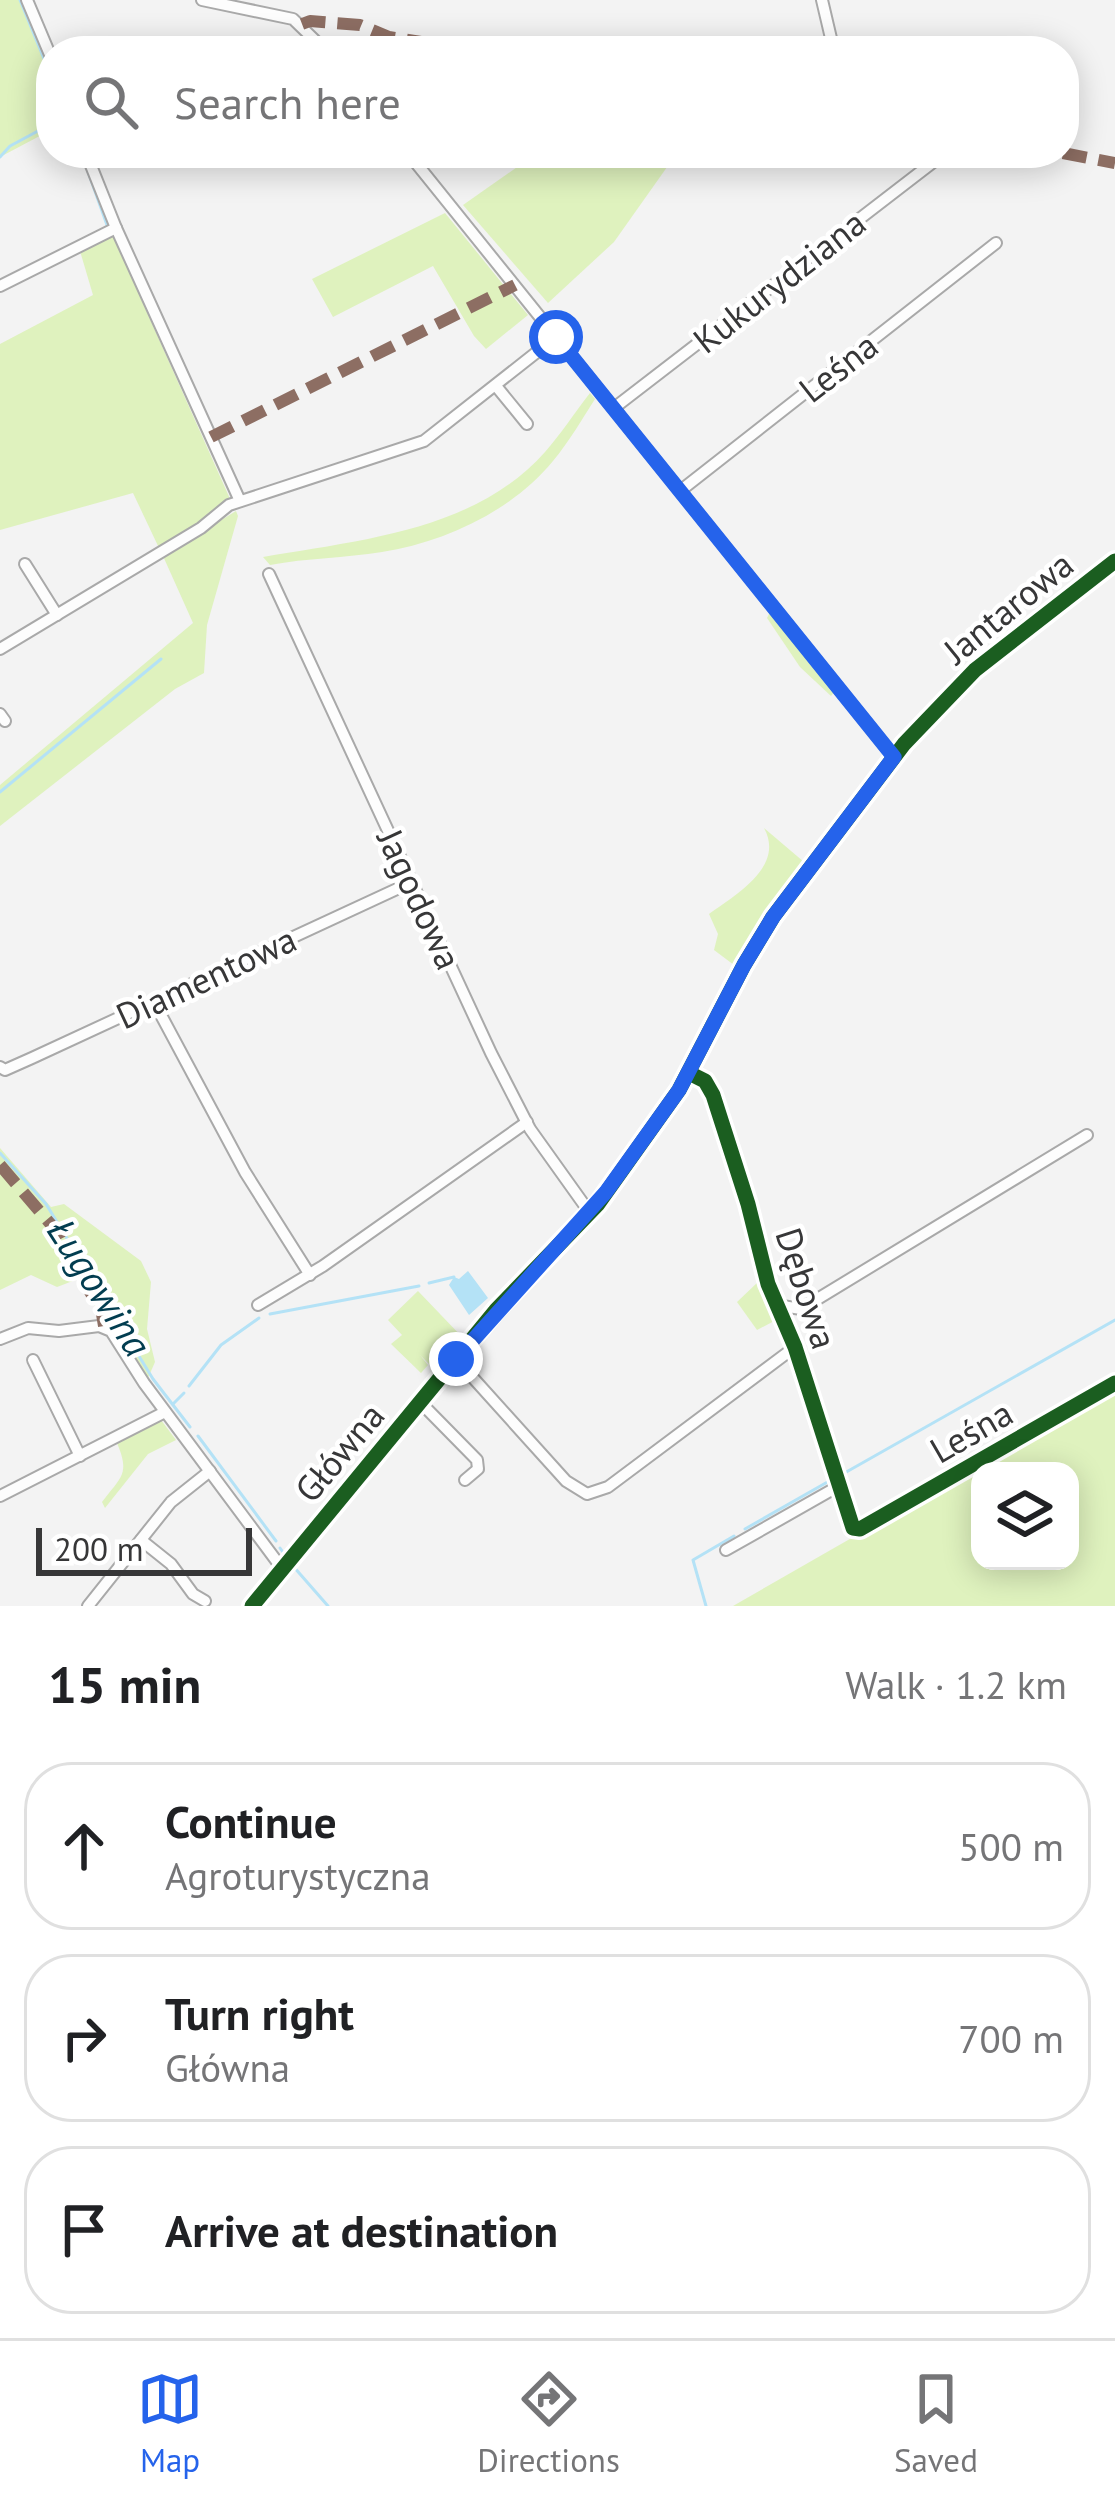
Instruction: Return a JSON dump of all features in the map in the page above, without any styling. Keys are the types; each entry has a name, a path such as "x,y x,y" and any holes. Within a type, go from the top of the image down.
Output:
{"street":[{"path":"27,0 42,36"},
{"path":"202,0 277,14 302,24 313,36"},
{"path":"822,0 830,36"},
{"path":"92,168 240,501"},
{"path":"420,168 894,757"},
{"name":"Kukurydziana","path":"614,408 926,168"},
{"path":"0,286 116,228"},
{"name":"Leśna","path":"680,491 996,243"},
{"path":"0,650 240,501 424,441 556,337"},
{"path":"496,386 527,424"},
{"name":"Jantarowa","path":"894,757 975,670 1115,561"},
{"path":"25,564 57,615"},
{"name":"Jagodowa","path":"268,574 526,1122 590,1213"},
{"name":"Główna","path":"252,1606 513,1291 590,1213 689,1073 755,945 894,757"},
{"name":"Diamentowa","path":"0,1067 5,1070 412,882"},
{"path":"154,1002 244,1172 310,1275"},
{"name":"Dębowa","path":"689,1073 705,1081 713,1095 776,1305 795,1347 848,1522 856,1529"},
{"path":"258,1305 310,1275 526,1122"},
{"path":"776,1305 801,1309 1087,1135"},
{"path":"0,1339 28,1328 59,1331 104,1326 281,1567"},
{"path":"456,1359 566,1481 587,1494 608,1486 795,1347"},
{"path":"33,1360 80,1456"},
{"name":"Leśna","path":"856,1529 1115,1383"},
{"path":"420,1402 477,1460 478,1469 465,1480"},
{"path":"1,1493 165,1412"},
{"path":"89,1606 171,1502 210,1471"},
{"path":"726,1550 837,1487"},
{"path":"141,1540 205,1601"}],"green space":[{"path":"0,0 24,0 40,36 36,36 36,138 0,157"},
{"path":"516,168 666,168 614,242 548,303 463,205"},
{"path":"445,213 528,315 486,349 433,266 333,317 312,279"},
{"path":"113,236 231,501 159,548 133,493 0,530 0,344 93,295 80,251"},
{"path":"590,393 595,399 553,461 518,495 476,522 430,541 382,552 270,565 263,557 414,528 485,499 545,452"},
{"path":"236,511 207,625 204,673 175,689 0,826 0,785 193,623 163,556"},
{"path":"770,612 835,691 831,696 800,667 767,618"},
{"path":"764,828 804,862 734,965 714,950 718,934 709,914 763,867 769,842"},
{"path":"0,1148 51,1207 64,1204 141,1261 151,1282 147,1329 155,1362 148,1378 78,1279 57,1287 31,1275 0,1290"},
{"path":"759,1281 778,1319 757,1330 737,1302"},
{"path":"418,1291 463,1338 433,1368 420,1355 428,1365 421,1373 391,1344 402,1335 388,1320"},
{"path":"1115,1387 1115,1606 733,1606 971,1470 971,1570 1079,1570 1079,1462 984,1462"},
{"path":"161,1420 176,1440 148,1454 105,1508 102,1502 123,1468 117,1443"}],"water":[{"path":"468,1271 488,1298 469,1315 449,1285"}],"waterway":[{"name":"Ługowina","path":"20,0 36,39"},
{"name":"Ługowina","path":"0,157 36,132"},
{"path":"87,168 107,225"},
{"path":"0,792 161,659"},
{"name":"Ługowina","path":"0,1153 46,1204 153,1379 190,1427"},
{"path":"429,1283 454,1277"},
{"path":"270,1314 419,1286"},
{"path":"189,1386 221,1345 259,1318"},
{"path":"841,1475 1115,1320"},
{"path":"173,1404 184,1393"},
{"name":"Ługowina","path":"198,1436 276,1541"},
{"path":"745,1529 831,1480"},
{"path":"706,1606 693,1560 734,1536"},
{"name":"Ługowina","path":"280,1548 285,1555"},
{"name":"Ługowina","path":"293,1566 328,1606"}],"marked path":[{"path":"302,24 360,25 387,36"},
{"path":"1079,156 1115,163"},
{"path":"211,437 515,285"},
{"path":"0,1165 59,1234 104,1326"}],"cycle path":[{"path":"252,1606 496,1310 598,1204 679,1090 773,917 904,744 975,670 1115,561"},
{"path":"689,1073 705,1081 713,1095 768,1284 795,1347 853,1528 860,1529 1115,1383"}],"route":[{"path":"456,1359 606,1192 679,1090 773,917 894,757 556,337"}]}
